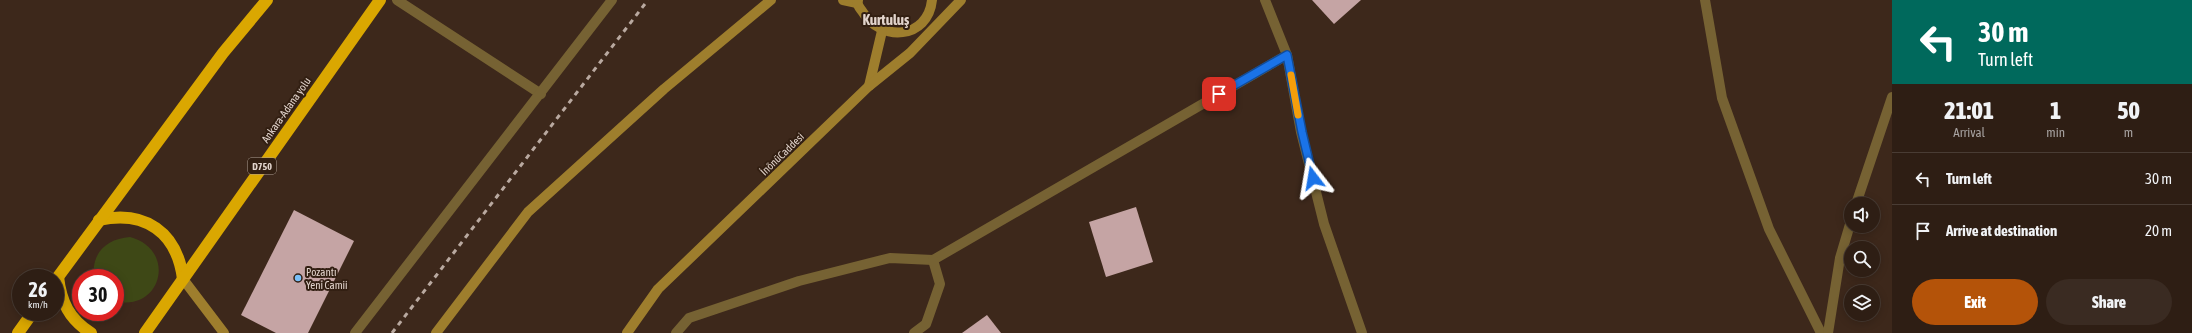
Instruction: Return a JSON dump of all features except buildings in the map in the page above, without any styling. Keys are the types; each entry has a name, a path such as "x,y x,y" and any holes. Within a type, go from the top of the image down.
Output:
{"highway":[{"path":"63,269 223,53 266,0"},
{"name":"Ankara-Adana yolu","path":"145,333 380,0"},
{"path":"99,220 115,216 132,218 149,224 164,234 175,248 181,263 183,279"},
{"path":"64,305 67,312 79,325 91,333"},
{"path":"18,333 27,321"}],"main road":[{"path":"436,333 528,212 664,89 771,0"},
{"path":"843,0 857,2 866,19 882,31 902,33 920,25 931,9 932,0"},
{"name":"İnönüCaddesi","path":"627,333 658,289 869,86 910,53 961,0"},
{"path":"869,86 882,31"},
{"path":"183,279 224,333"}],"street":[{"path":"397,0 540,94"},
{"path":"355,333 612,0"},
{"path":"1265,0 1287,55 1302,132 1324,224 1362,333"},
{"path":"1705,0 1722,98 1769,229 1821,333"},
{"path":"676,333 689,318 799,281 890,258 933,260 1287,55"},
{"path":"1858,197 1892,97"},
{"path":"1828,333 1840,258 1847,233"},
{"path":"914,333 926,324 940,284 933,260"}],"green space":[{"path":"130,237 145,244 154,254 158,266 158,278 153,289 144,298 131,302 124,302 124,269 94,269 95,261 102,249 107,244 121,238"}],"railway":[{"path":"392,333 648,0"}],"slow traffic":[{"path":"1291,75 1298,115"}],"place":[{"name":"Pozantı Yeni Camii","path":"298,278"}],"district":[{"name":"Kurtuluş","path":"886,20"}],"route":[{"path":"1219,94 1287,55 1302,132 1313,178"}]}
